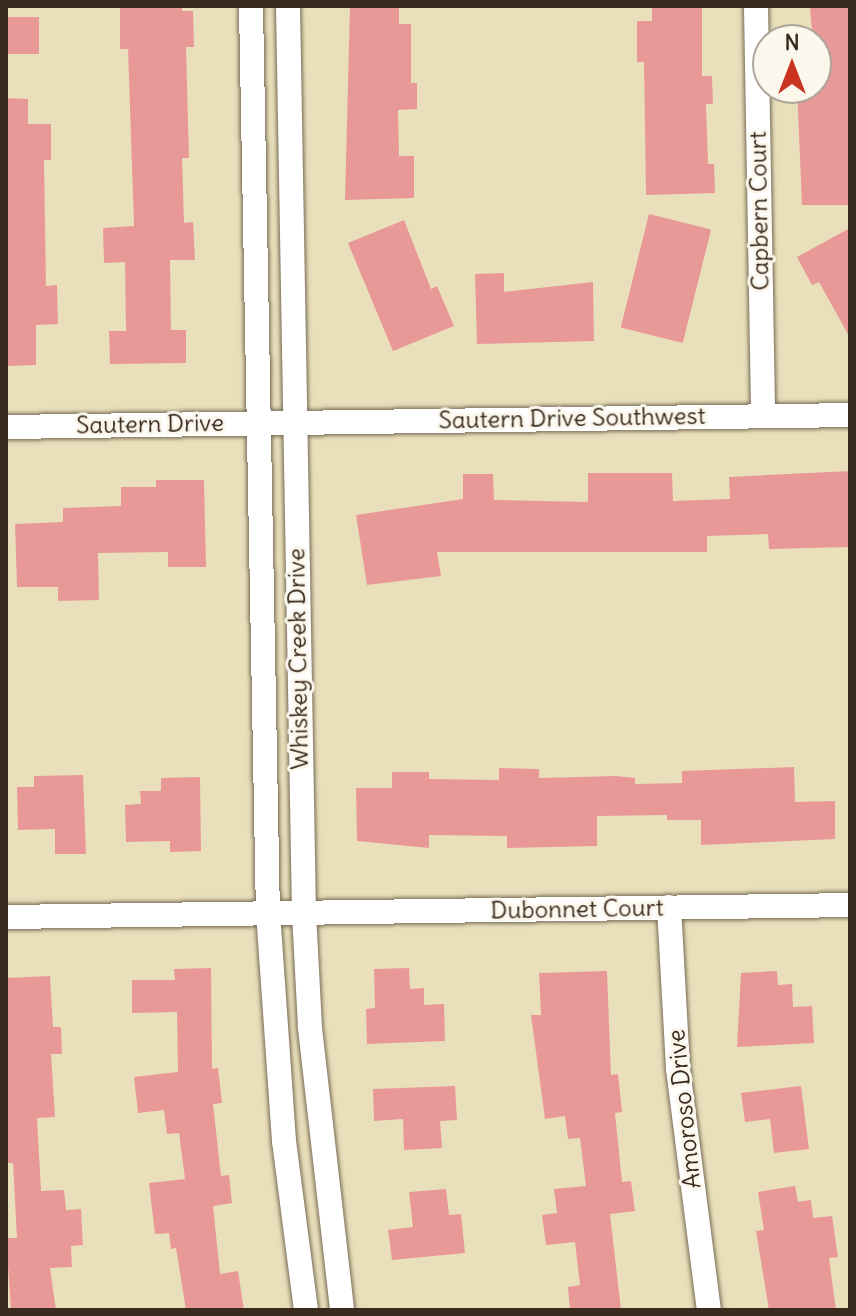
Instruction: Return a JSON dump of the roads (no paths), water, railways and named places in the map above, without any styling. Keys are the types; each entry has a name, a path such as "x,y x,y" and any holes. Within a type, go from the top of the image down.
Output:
{"street":[{"name":"Whiskey Creek Drive","path":"251,6 268,912 284,1141 306,1310"},
{"name":"Whiskey Creek Drive","path":"288,6 304,913 316,1088 342,1310"},
{"name":"Capbern Court","path":"756,6 763,416"},
{"name":"Sautern Drive Southwest","path":"295,421 850,415"},
{"name":"Sautern Drive","path":"6,427 295,421"},
{"name":"Dubonnet Court","path":"6,917 850,905"},
{"name":"Amoroso Drive","path":"669,907 678,1069 709,1310"}]}
